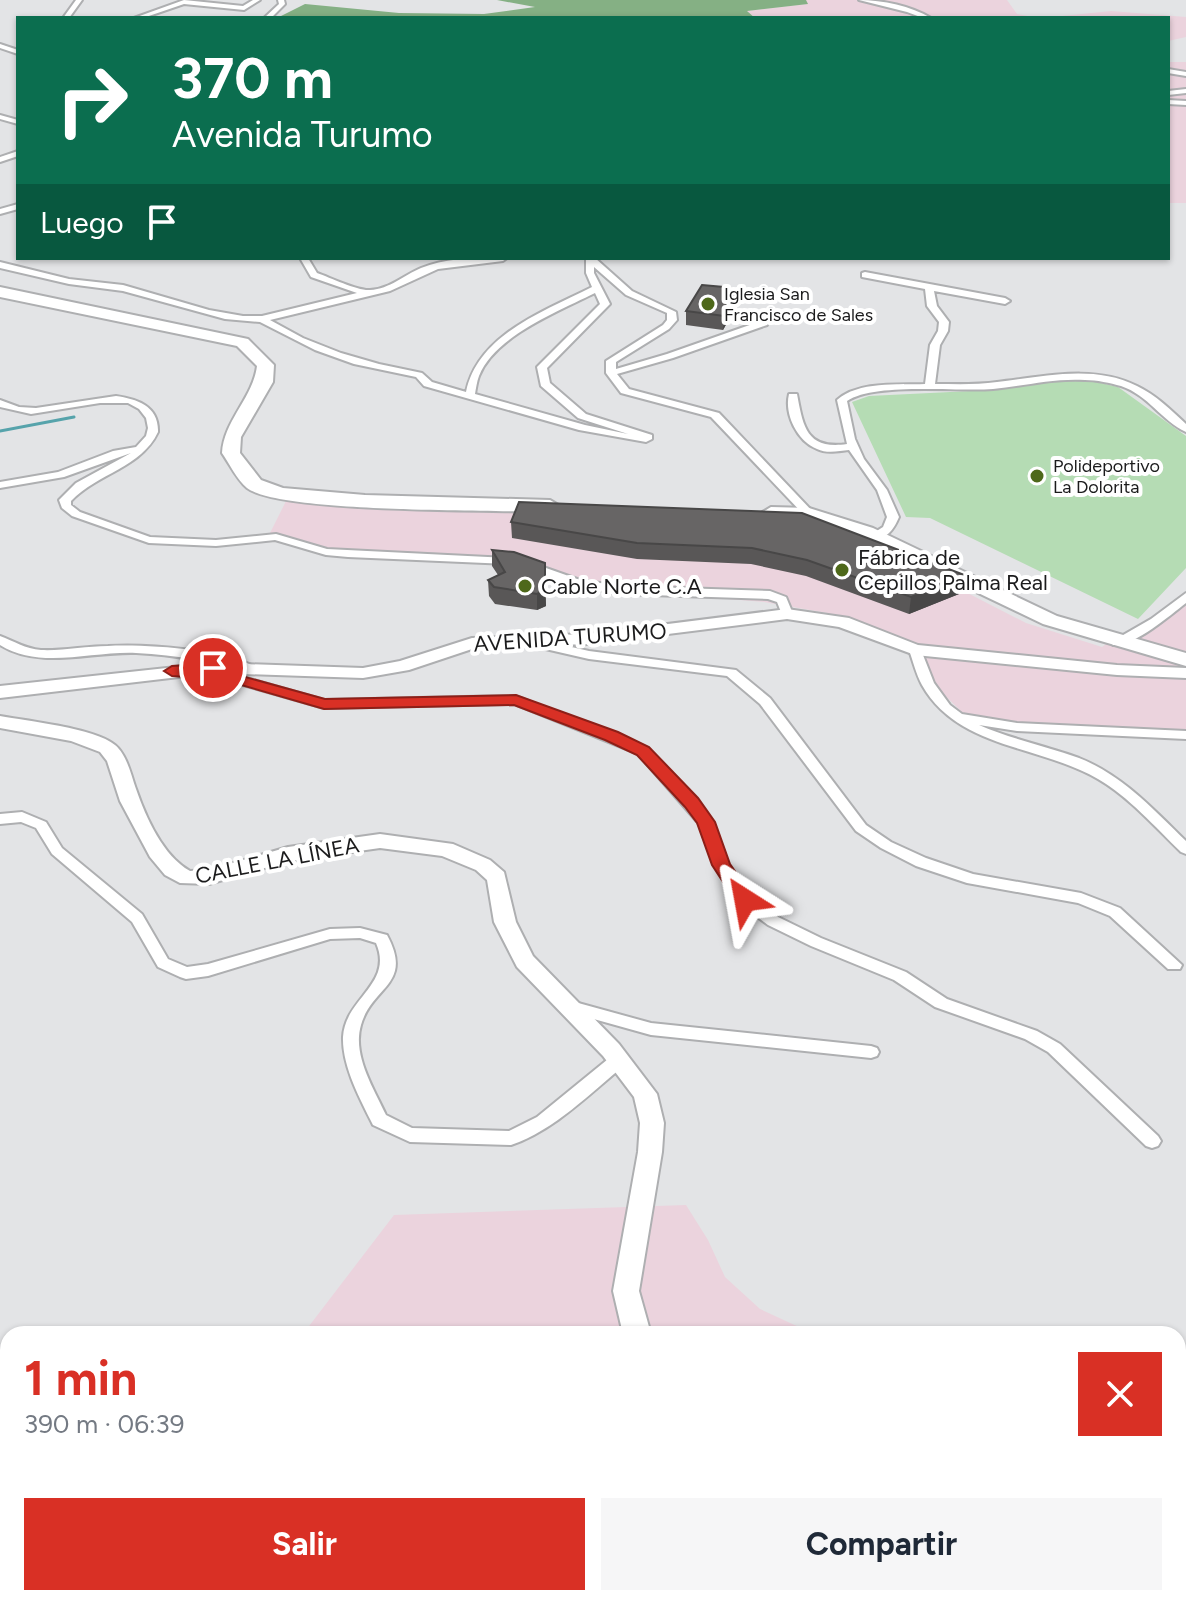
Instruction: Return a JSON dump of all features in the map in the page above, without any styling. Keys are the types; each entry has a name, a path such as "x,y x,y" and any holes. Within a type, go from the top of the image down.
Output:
{"main road":[{"path":"0,292 242,342 266,365 264,382 232,437 231,453 254,484 281,493 365,501 571,507"},
{"path":"745,512 809,514 876,536 1050,620 1186,660"}],"street":[{"path":"143,16 184,2 244,8 257,0"},
{"path":"270,16 282,4 281,0"},
{"path":"862,0 923,16"},
{"path":"305,260 314,275 368,294"},
{"path":"0,265 38,271 79,284 123,288 178,307 227,317 262,319 401,285 424,270 490,260"},
{"path":"262,319 296,339 341,358 419,375 428,384 583,428 642,440 648,437 582,416 545,384 542,367 605,304 590,273 590,260"},
{"path":"592,260 629,293 671,312 672,320 666,327 611,361 611,373 625,391 715,415 809,514"},
{"path":"865,275 1005,301"},
{"path":"929,286 932,306 944,322 935,345 930,386"},
{"path":"470,395 471,381 488,352 508,337 596,289"},
{"path":"611,373 764,323"},
{"path":"876,536 888,529 893,517 882,490 853,446 842,400 864,391 930,386 975,387 1042,377 1074,376 1124,383 1138,389 1186,429"},
{"path":"793,396 791,409 809,438 820,447 829,449 853,446"},
{"path":"0,403 32,411 116,398 139,401 147,407 154,424 151,437 134,456 80,485 65,500 66,506 76,514 149,540 216,543 276,537 337,553 517,562 578,583 620,590 770,595 782,600 787,614"},
{"path":"0,485 80,470 129,449 139,450"},
{"path":"1117,642 1155,622 1186,597"},
{"name":"AVENIDA TURUMO","path":"0,692 172,671 363,673 403,666 472,643 647,634 787,614 843,622 915,650 1117,670 1186,673"},
{"path":"0,640 10,648 40,653 120,649 230,660 253,670"},
{"path":"524,640 589,655 731,673 765,701 861,828 886,845 921,862 972,879 1081,898 1115,912 1174,965"},
{"path":"915,650 921,675 937,698 960,718 996,739 1067,758 1105,776 1186,849"},
{"path":"172,671 226,676 324,704 516,700 643,751 706,822 721,865 745,900 773,921 900,976 941,1003 1031,1035 1054,1048 1152,1141"},
{"path":"960,718 1017,727 1186,735"},
{"name":"CALLE LA LÍNEA","path":"0,722 75,736 107,748 116,760 130,801 160,857 172,870 187,878 209,877 288,854 380,841 446,849 483,865 497,877 505,922 525,961 619,1060 645,1094 652,1123 626,1291 635,1326"},
{"path":"0,819 22,817 41,825 57,851 137,918 163,963 186,973 208,970 330,934 360,933 382,939 390,953 390,969 354,1024 352,1050 379,1120 410,1135 511,1138 543,1122 619,1060"},
{"path":"570,1007 651,1029 871,1052"}],"shaded area":[{"path":"806,0 1007,0 1017,14 1028,16 753,16 746,11 807,4"},
{"path":"1111,11 1186,17 1186,37 1170,41 1170,16 1062,16"},
{"path":"1170,62 1186,62 1186,203 1170,203"},
{"path":"287,499 363,508 549,512 878,547 1026,623 1102,647 1116,637 1150,627 1186,605 1186,730 1047,733 976,720 962,712 933,684 919,663 924,653 864,624 827,613 764,602 607,589 520,562 337,553 304,543 267,539"},
{"path":"686,1205 708,1240 725,1277 760,1309 797,1326 309,1326 394,1215"}],"green space":[{"path":"497,0 806,0 808,4 747,11 753,16 281,16 305,4 399,13 484,14 535,7"},
{"name":"Polideportivo La Dolorita","path":"1071,376 1118,387 1186,436 1186,568 1138,619 930,518 906,517 852,402 869,396 991,390"}],"building":[{"path":"702,285 724,287 735,296 724,316 686,311"},
{"path":"519,502 802,513 967,576 911,597 807,560 752,548 637,543 511,522"},
{"path":"492,550 514,552 545,563 545,590 537,594 494,587 488,580 505,572"}],"waterway":[{"path":"0,431 74,417"}],"place":[{"name":"Iglesia San Francisco de Sales","path":"708,304"},
{"name":"Polideportivo La Dolorita","path":"1037,476"},
{"name":"Fábrica de Cepillos Palma Real","path":"842,570"},
{"name":"Cable Norte C.A","path":"525,586"}],"route":[{"path":"213,668 172,671 254,682 283,694 324,704 516,700 611,736 643,751 691,802 706,822 721,865 745,900"}]}
